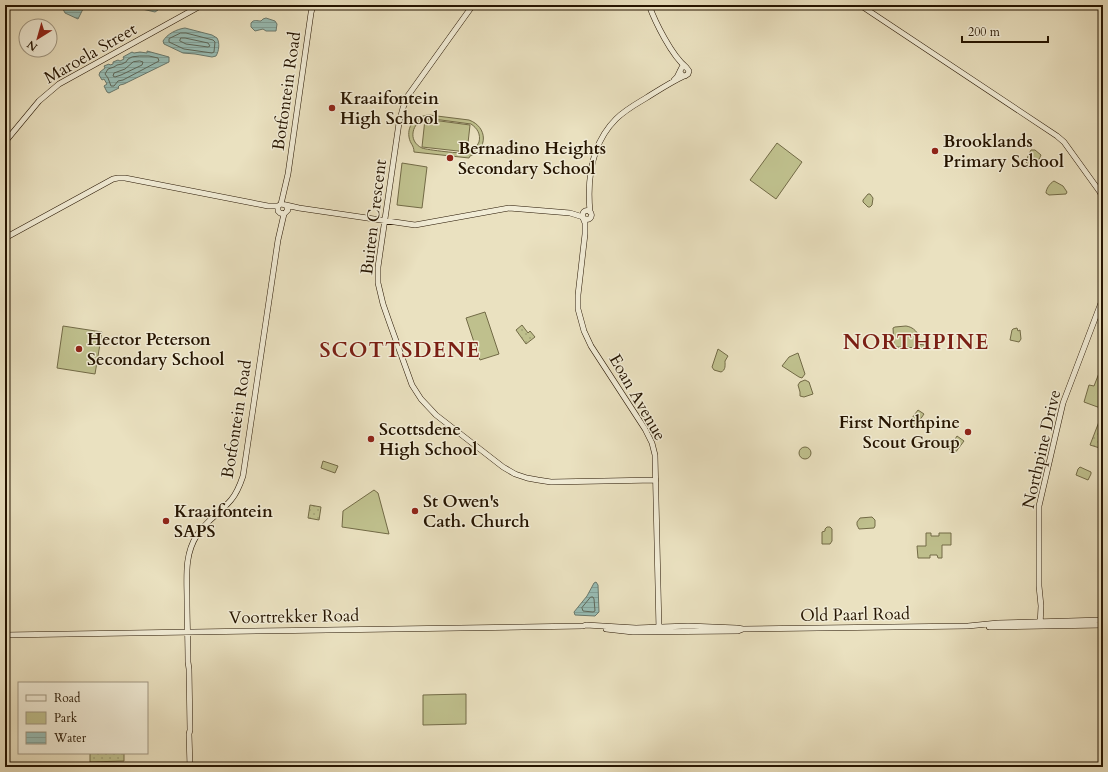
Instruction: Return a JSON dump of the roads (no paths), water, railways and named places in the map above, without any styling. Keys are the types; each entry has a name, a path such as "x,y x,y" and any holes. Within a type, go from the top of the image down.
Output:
{"street":[{"name":"Maroela Street","path":"5,142 39,101 59,84 202,5"},
{"name":"Botfontein Road","path":"190,767 189,734 187,730 186,669 188,662 187,576 189,552 199,531 228,504 236,493 243,476 312,5"},
{"name":"Buiten Crescent","path":"473,5 412,90 404,104 400,122 378,267 378,283 381,297 412,385 421,400 430,410 515,474 527,478 551,482 656,480"},
{"path":"649,5 657,25 676,56 681,73"},
{"path":"860,5 1057,136 1064,142 1100,192 1103,199"},
{"name":"Eoan Avenue","path":"659,629 655,455 648,435 588,341 580,319 578,295 586,215 594,157 599,142 616,119 625,111 670,83 681,73 682,67 686,67 676,56"},
{"path":"5,238 113,179 120,178 268,206 300,208 415,225 509,208 525,208 586,215"},
{"name":"Northpine Drive","path":"1040,624 1040,506 1063,403 1101,303 1103,289"},
{"name":"Old Paarl Road","path":"1040,624 1103,620"},
{"name":"Old Paarl Road","path":"659,629 968,626 992,623 1103,625"},
{"name":"Voortrekker Road","path":"5,635 244,630 583,626 622,631 659,629"}],"water":[{"path":"56,5 83,5 83,9 78,19 65,13 62,7"},
{"path":"125,5 162,5 155,12"},
{"path":"266,18 275,21 277,24 276,31 266,31 263,29 255,31 251,27 251,23 253,21 261,21"},
{"path":"185,28 212,35 217,38 219,47 216,56 212,57 183,53 164,44 163,41 170,34 179,29"},
{"path":"147,51 169,57 169,62 120,85 118,87 119,88 109,93 107,92 104,86 107,84 99,75 105,68 104,66 124,59 123,57 132,52 147,53"},
{"path":"596,582 598,585 599,612 595,616 575,615 574,612"}],"place":[{"name":"Kraaifontein High School","path":"332,108"},
{"name":"Brooklands Primary School","path":"935,151"},
{"name":"Bernadino Heights Secondary School","path":"450,158"},
{"name":"Hector Peterson Secondary School","path":"79,349"},
{"name":"First Northpine Scout Group","path":"968,432"},
{"name":"Scottsdene High School","path":"371,439"},
{"name":"St Owen's Cath. Church","path":"415,511"},
{"name":"Kraaifontein SAPS","path":"166,521"}],"district":[{"name":"NORTHPINE","path":"916,342"},
{"name":"SCOTTSDENE","path":"400,350"}]}
